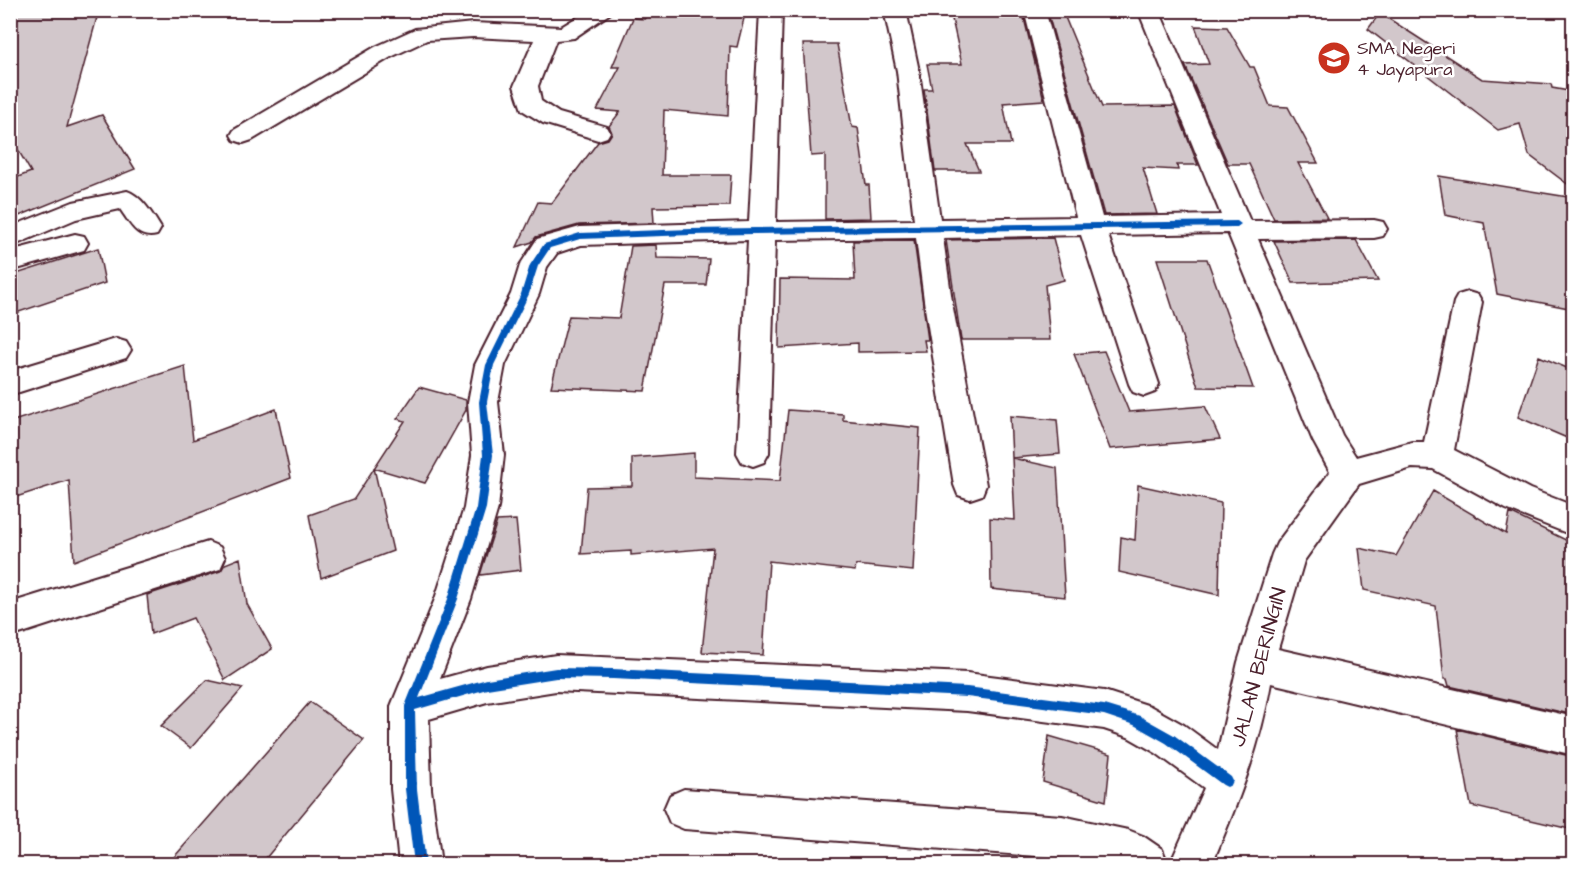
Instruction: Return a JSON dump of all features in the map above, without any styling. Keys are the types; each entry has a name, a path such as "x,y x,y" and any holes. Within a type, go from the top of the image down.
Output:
{"street":[{"path":"243,135 382,52 423,34 473,30 566,33 605,10"},
{"path":"753,453 771,10"},
{"path":"895,10 908,71 939,309 970,485"},
{"path":"1034,10 1092,228 1144,384"},
{"path":"1148,10 1238,227 1273,303 1329,441 1347,470 1412,455 1437,456 1518,499 1574,521"},
{"path":"547,34 526,87 530,105 551,118 598,132"},
{"path":"10,238 60,215 110,201 127,201 148,228"},
{"path":"420,864 411,789 410,706 453,599 481,508 488,455 483,402 490,365 525,294 534,266 547,246 580,236 930,227 1374,229"},
{"path":"10,261 75,243"},
{"path":"1437,456 1468,302"},
{"path":"10,383 116,350"},
{"name":"JALAN BERINGIN","path":"1191,864 1218,774 1243,732 1256,662 1289,554 1347,470"},
{"path":"10,620 208,558"},
{"path":"1256,662 1574,736"},
{"path":"410,706 487,684 556,674 614,674 967,692 1104,710 1136,720 1170,739 1218,774"},
{"path":"684,809 1062,837 1137,857"}],"building":[{"path":"35,10 99,10 67,127 102,115 135,169 19,216 10,198 10,180 31,172 10,136 10,14"},
{"path":"644,10 746,10 737,47 730,46 728,116 664,110 662,175 731,175 729,206 653,207 654,223 579,225 536,237 532,242 517,247 538,202 552,203 598,142 608,139 612,133 609,126 620,112 597,110 620,67 612,67 633,18 645,19"},
{"path":"950,10 1022,10 1044,100 1003,103 1011,144 967,144 979,171 935,171 924,89 932,89 927,64 962,64"},
{"path":"1047,10 1062,10 1102,107 1175,106 1198,165 1177,165 1178,170 1143,168 1157,214 1104,215"},
{"path":"1380,13 1482,79 1551,84 1552,88 1574,92 1574,189 1529,155 1520,124 1498,130 1368,29"},
{"path":"1195,26 1227,27 1250,67 1254,67 1270,106 1288,107 1318,163 1298,163 1327,218 1274,219 1249,164 1228,164 1185,65 1209,64"},
{"path":"803,44 837,44 852,127 858,128 866,185 869,185 871,218 825,219 825,155 811,156"},
{"path":"1439,176 1574,198 1574,309 1497,294 1484,223 1445,215"},
{"path":"1053,238 1064,280 1045,285 1050,340 961,340 946,240"},
{"path":"914,240 928,340 924,340 926,351 858,352 858,343 779,348 780,279 855,280 853,241"},
{"path":"1356,240 1378,281 1293,283 1274,241"},
{"path":"656,245 657,258 709,259 706,285 665,285 645,391 551,387 569,316 619,318 631,246"},
{"path":"98,248 105,283 10,315 10,276"},
{"path":"1157,259 1207,259 1253,388 1198,387"},
{"path":"1104,351 1129,412 1205,406 1220,439 1110,449 1074,354"},
{"path":"1539,356 1574,371 1574,441 1518,417"},
{"path":"185,366 193,440 276,409 291,478 74,561 69,480 10,499 10,422"},
{"path":"419,387 466,400 466,410 425,483 374,468 405,421 397,419"},
{"path":"788,410 843,414 843,420 920,428 913,571 856,565 855,571 769,561 763,655 702,652 713,548 631,555 631,551 581,554 587,487 632,486 632,458 694,453 694,477 780,481"},
{"path":"1010,416 1057,420 1060,454 1012,458"},
{"path":"1012,458 1057,468 1065,597 991,589 990,518 1015,520"},
{"path":"374,468 393,551 321,578 309,515 354,499"},
{"path":"1138,485 1221,503 1219,595 1119,572 1121,537 1135,540"},
{"path":"1433,491 1506,534 1510,513 1574,544 1574,715 1449,686 1447,679 1444,679 1436,606 1364,590 1359,548 1396,556"},
{"path":"516,520 521,570 480,575 497,521"},
{"path":"240,558 247,604 272,649 225,680 193,618 151,634 147,595 221,571 225,564"},
{"path":"207,680 243,688 191,748 161,726"},
{"path":"310,702 364,740 261,864 168,864"},
{"path":"1457,729 1574,757 1574,830 1471,806"},
{"path":"1049,736 1111,754 1106,801 1043,782"}],"cycle path":[{"path":"420,864 411,789 410,706 453,599 481,508 488,455 483,402 490,365 525,294 534,265 547,246 580,236 691,232 1237,224"},
{"path":"410,706 487,684 556,673 967,692 1104,710 1136,720 1170,739 1227,781"}],"place":[{"name":"SMA Negeri 4 Jayapura","path":"1334,58"}]}
